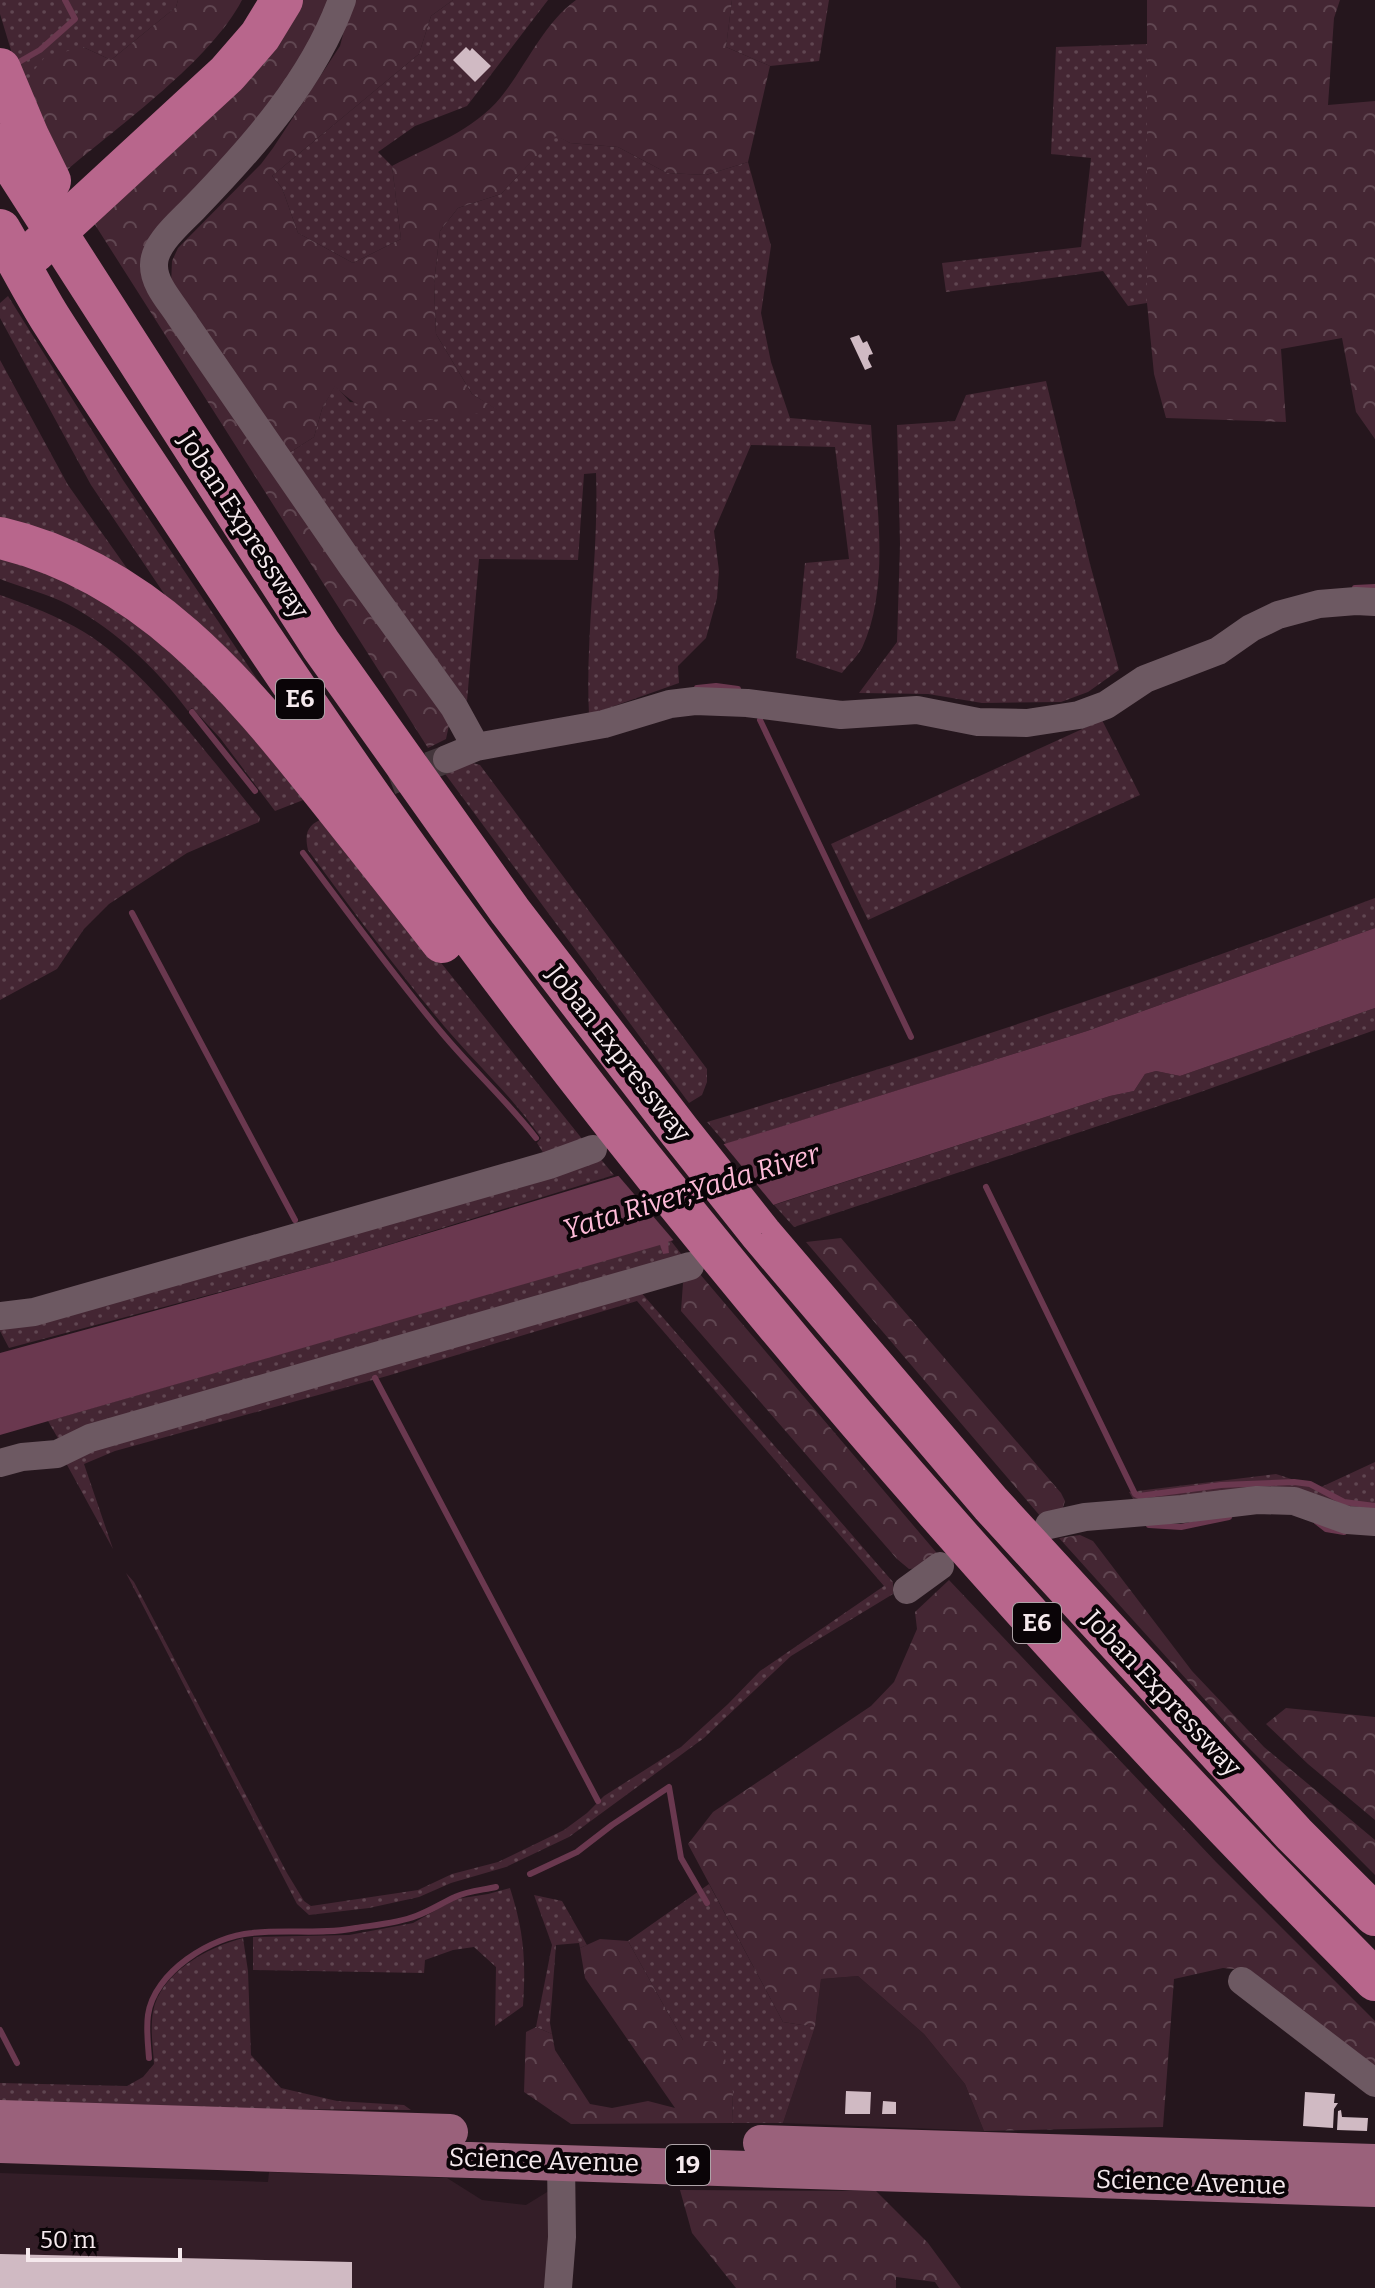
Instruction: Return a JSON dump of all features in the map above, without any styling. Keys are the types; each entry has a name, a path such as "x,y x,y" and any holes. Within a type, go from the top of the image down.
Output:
{"highway":[{"path":"0,283 236,30 256,0"},
{"path":"0,254 86,190 227,74 260,36 282,0"},
{"path":"0,69 54,188 321,645"},
{"name":"Joban Expressway","path":"0,145 321,645 510,911 680,1132 761,1234 1088,1613 1294,1834 1375,1915"},
{"name":"Joban Expressway","path":"0,230 48,314 301,700 473,939 613,1148 1050,1638 1261,1865 1375,1980"},
{"path":"0,538 40,549 91,570 150,608 211,662 276,732 450,952 613,1148"}],"main road":[{"name":"Science Avenue","path":"0,2118 1375,2162"},
{"name":"Science Avenue","path":"0,2145 1375,2189"}],"street":[{"path":"342,0 301,82 234,166 159,247 154,266 160,286 179,315 352,566 454,707 476,747"},
{"path":"447,759 476,747 604,724 670,704 695,701 747,703 841,715 917,710 978,722 1027,723 1079,715 1106,705 1145,679 1218,651 1251,628 1278,615 1319,604 1375,602"},
{"path":"0,1316 34,1312 613,1148"},
{"path":"0,1463 22,1457 57,1454 90,1438 701,1247"},
{"path":"1049,1525 1085,1517 1257,1500 1294,1501 1347,1520 1375,1522"},
{"path":"907,1590 940,1566"},
{"path":"1242,1981 1375,2083"},
{"path":"558,2288 562,2237 561,2161"}],"shaded area":[{"path":"858,1976 924,2034 965,2084 984,2131 783,2123 815,2027 821,1979"},
{"path":"269,2172 447,2178 482,2200 526,2205 552,2189 550,2288 0,2288 0,2173 268,2182"}],"green space":[{"path":"0,0 178,0 176,7 111,60 83,47 27,103 0,14"},
{"path":"178,0 242,0 228,23 187,68 67,170 32,95 31,74 45,57 83,47 111,60 176,7"},
{"path":"296,0 331,0 313,46 145,267 445,706 449,725 446,739 428,748 92,220"},
{"path":"352,0 453,0 431,16 419,54 272,176 282,188 298,233 353,263 401,239 392,166 450,137 490,109 554,21 576,0 732,0 726,47 770,66 748,162 706,175 667,173 618,147 570,143 556,136 501,194 458,208 440,231 434,283 436,334 472,394 498,410 432,420 392,418 353,402 335,386 322,409 314,437 286,455 171,285 172,261 178,248 273,148 340,46"},
{"path":"453,0 548,0 467,106 415,126 378,152 392,166 401,239 353,263 298,233 282,188 272,176 419,54 431,16"},
{"path":"732,0 829,0 819,61 770,66 726,47"},
{"path":"1147,0 1340,0 1334,18 1328,105 1375,101 1375,439 1356,412 1342,338 1281,349 1286,422 1166,418 1154,374 1147,303"},
{"path":"1147,44 1147,303 1128,306 1103,271 946,292 942,263 1081,247 1091,158 1051,154 1056,47"},
{"path":"556,135 570,143 618,147 667,173 706,175 748,162 771,246 761,313 771,362 790,418 871,425 878,509 877,596 862,648 842,673 796,658 805,563 849,559 835,447 751,445 714,531 719,571 717,598 706,638 678,666 679,683 589,715 596,473 584,474 578,560 479,559 467,701 286,455 314,437 322,409 335,385 350,402 497,410 472,394 436,334 434,283 440,231 458,208 501,194"},
{"path":"8,296 123,480 294,734 167,598 91,485 0,318 0,303"},
{"path":"0,360 68,485 131,574 0,530"},
{"path":"1046,381 1119,670 1088,692 1061,702 982,703 928,694 859,693 897,642 900,544 897,425 955,421 966,395"},
{"path":"0,551 140,616 311,797 275,811 220,738 192,708 188,711 149,665 119,639 69,605 0,579"},
{"path":"0,595 84,632 132,669 178,718 260,818 259,822 187,853 109,904 84,929 57,969 0,1000"},
{"path":"1102,720 1140,795 868,920 831,844"},
{"path":"469,762 480,765 707,1069 707,1082 702,1095 689,1103 443,771"},
{"path":"325,818 583,1140 544,1154 537,1143 541,1138 530,1123 426,1005 308,850 309,830"},
{"path":"1375,898 1375,928 1087,1031 726,1144 707,1122 1043,1016"},
{"path":"1375,1008 1375,1030 1192,1095 794,1227 774,1205 1110,1096 1134,1091 1145,1074 1156,1071 1180,1076"},
{"path":"598,1156 614,1175 329,1263 9,1348 0,1331 0,1324"},
{"path":"841,1238 1061,1493 1065,1501 1062,1511 1041,1517 806,1242"},
{"path":"671,1241 686,1260 63,1447 48,1421 660,1244 663,1253 669,1253 667,1242"},
{"path":"699,1273 941,1558 922,1568 909,1569 897,1559 681,1311 683,1283"},
{"path":"639,1290 893,1582 893,1594 791,1656 704,1738 569,1837 506,1867 451,1883 419,1897 369,1908 309,1915 297,1904 126,1573 134,1582 287,1873 304,1901 311,1906 418,1890 452,1874 498,1862 564,1830 604,1796 681,1747 760,1671 884,1586 637,1301 387,1376 115,1451 84,1464 113,1549 66,1463 71,1454"},
{"path":"1375,1462 1375,1515 1136,1504 1129,1492 1276,1474 1319,1488"},
{"path":"1080,1535 1093,1541 1192,1671 1264,1747 1375,1840 1375,1875 1242,1741 1059,1538"},
{"path":"949,1580 1216,1862 1375,2021 1375,2069 1245,1970 1223,1968 1174,1979 1163,2127 984,2131 965,2084 924,2034 858,1976 821,1979 815,2027 783,2022 688,1844 713,1812 871,1706 894,1682 917,1629 915,1612"},
{"path":"1286,1708 1375,1717 1375,1820 1266,1724"},
{"path":"709,1884 783,2022 815,2027 783,2123 732,2123 733,2092 683,2040 628,1941"},
{"path":"510,1888 523,1946 523,2006 495,2026 496,1967 474,1947 453,1950 425,1960 424,1973 253,1970 253,1937 349,1935 413,1923 456,1899"},
{"path":"534,1895 562,1901 587,1945 580,1948 579,1943 556,1945 550,2023 552,2034 536,2027 552,1945"},
{"path":"243,1938 248,1971 251,2055 281,2088 337,2101 404,2105 411,2110 0,2103 0,2083 127,2086 143,2077 154,2064 153,2012 165,1985 201,1955"},
{"path":"600,1939 628,1941 683,2040 721,2042 733,2092 732,2123 571,2124 524,2092 526,2032 536,2027 552,2034 555,2050 590,2104 612,2108 648,2101 675,2108 585,1978 580,1948"},
{"path":"680,2190 876,2191 928,2243 961,2288 939,2288 935,2282 896,2277 896,2288 736,2288 692,2233"}],"water":[{"name":"Yata River;Yada River","path":"1375,928 1375,1008 1180,1076 1156,1071 1145,1074 1134,1091 1110,1096 782,1202 668,1242 669,1253 663,1254 660,1245 0,1435 0,1353 329,1263 744,1138 1087,1031"}],"pier":[{"path":"721,1141 776,1208 676,1243 616,1173"}],"building":[{"path":"466,47 470,51 472,48 491,66 475,82 453,60"},
{"path":"859,335 863,343 867,341 873,354 868,359 872,367 865,370 850,338"},
{"path":"846,2091 871,2092 870,2114 845,2114"},
{"path":"1305,2092 1335,2094 1334,2103 1338,2103 1334,2109 1333,2128 1303,2126"},
{"path":"883,2101 896,2102 896,2114 882,2114"},
{"path":"1341,2110 1342,2117 1368,2118 1367,2131 1337,2130 1338,2111"},
{"path":"0,2254 352,2262 352,2288 0,2288"}],"waterway":[{"path":"19,62 40,50 75,19 65,0"},
{"path":"1355,588 1375,587"},
{"path":"697,688 716,686 738,689"},
{"path":"192,712 255,791"},
{"path":"760,720 911,1037"},
{"path":"303,853 424,1011 536,1138"},
{"path":"132,913 295,1220"},
{"path":"986,1187 1135,1494 1139,1496 1221,1485 1294,1482 1310,1484 1344,1502 1375,1506"},
{"path":"375,1378 598,1801"},
{"path":"1149,1525 1181,1527 1229,1517"},
{"path":"1317,1522 1326,1529 1344,1532"},
{"path":"530,1874 577,1852 669,1787 681,1858 707,1903"},
{"path":"149,2058 147,2020 153,1999 173,1971 203,1949 252,1933 343,1930 394,1922 421,1914 460,1895 496,1887"},
{"path":"0,2030 17,2063"}],"tunnel":[{"path":"351,796 447,759"}]}
